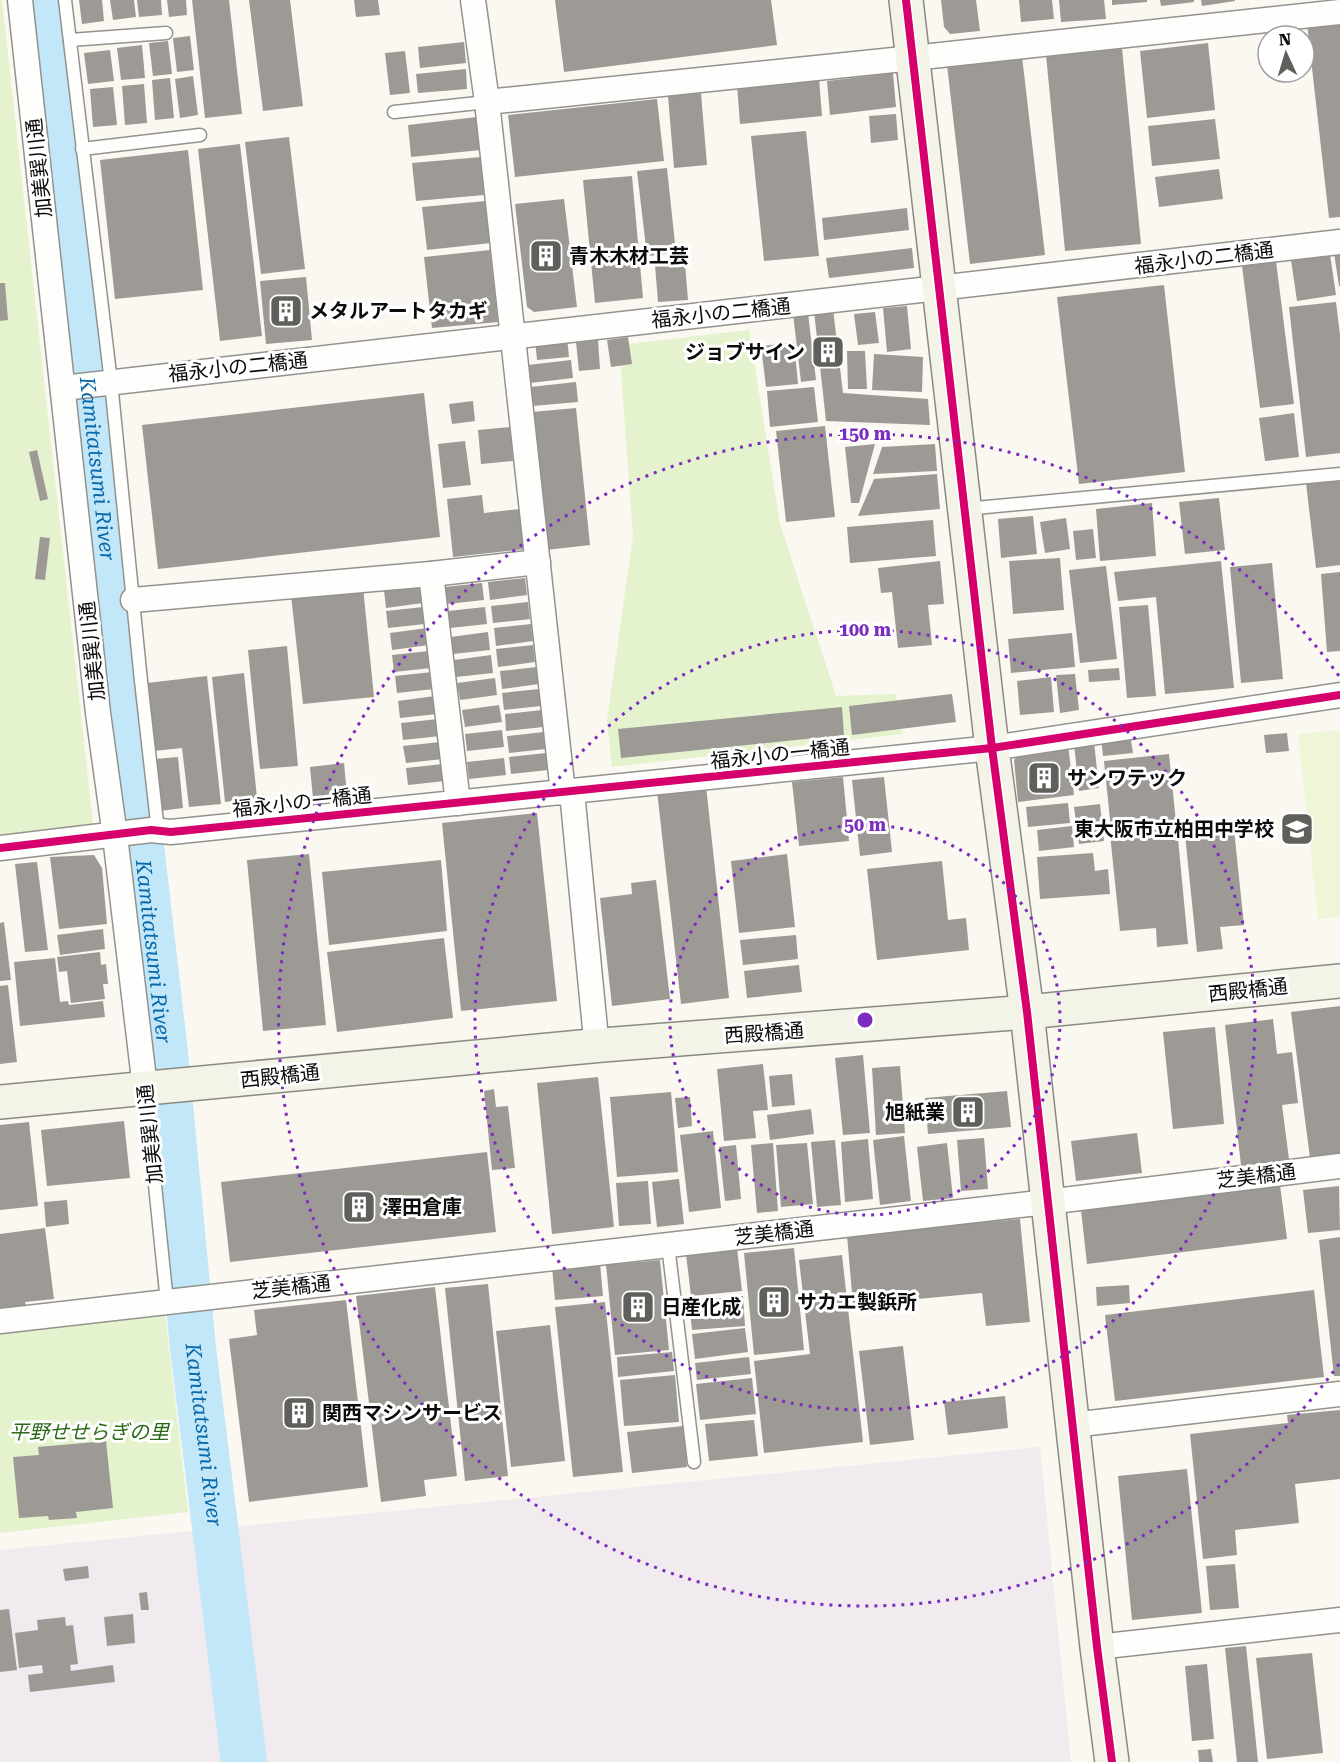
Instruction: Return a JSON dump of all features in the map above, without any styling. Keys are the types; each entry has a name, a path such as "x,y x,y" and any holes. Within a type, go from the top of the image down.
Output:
{"street":[{"name":"加美巽川通","path":"20,0 98,713 122,835 164,1087"},
{"path":"473,0 487,102 538,562 568,792 596,1039 602,1045"},
{"path":"906,0 992,748 1028,1012 1047,1202 1112,1762"},
{"path":"487,102 1340,12"},
{"name":"福永小の二橋通","path":"64,388 1340,242"},
{"path":"133,600 431,574 538,562"},
{"path":"431,574 458,803"},
{"name":"福永小の一橋通","path":"122,835 155,831 171,832 992,748 1340,695"},
{"path":"0,848 122,835"},
{"name":"西殿橋通","path":"0,1102 602,1045 1028,1012 1340,981"},
{"name":"芝美橋通","path":"171,1301 1047,1202 1340,1166"},
{"path":"0,1321 171,1301"},
{"path":"1072,1425 1340,1394"},
{"path":"1097,1647 1340,1620"}],"lane":[{"path":"65,0 106,382 133,600 155,831"},
{"path":"70,40 166,33"},
{"path":"393,112 487,102"},
{"path":"82,149 200,135"},
{"path":"965,509 1340,474"},
{"name":"加美巽川通","path":"164,1087 171,1301"},
{"path":"668,1245 694,1462"}],"shaded area":[{"path":"1040,1447 1071,1762 0,1762 0,1550"}],"green space":[{"path":"0,0 2,0 93,823 87,829 0,839"},
{"path":"749,330 780,524 836,696 896,694 902,734 612,767 607,720 633,536 619,345"},
{"path":"1340,730 1340,917 1318,919 1298,734"},
{"name":"平野せせらぎの里","path":"165,1314 188,1512 0,1533 0,1334"}],"building":[{"path":"79,0 102,0 104,21 82,24"},
{"path":"110,0 134,0 136,17 113,20"},
{"path":"137,0 161,0 162,15 139,17"},
{"path":"167,0 186,0 187,15 169,17"},
{"path":"192,0 229,0 242,114 205,118"},
{"path":"249,0 290,0 303,106 263,111"},
{"path":"354,0 378,0 380,15 356,17"},
{"path":"555,0 771,0 777,45 564,72"},
{"path":"941,0 976,0 980,31 950,34 944,27"},
{"path":"1019,0 1052,0 1054,19 1021,22"},
{"path":"1059,0 1104,0 1106,19 1061,22"},
{"path":"1112,0 1147,0 1147,2 1112,5"},
{"path":"1160,0 1194,0 1194,2 1161,6"},
{"path":"1201,0 1235,0 1235,1 1202,6"},
{"path":"1340,20 1340,217 1329,218 1314,84 1316,84 1316,24 1307,24"},
{"path":"190,36 194,70 177,72 173,38"},
{"path":"168,41 172,74 153,76 149,43"},
{"path":"464,42 466,63 420,68 418,47"},
{"path":"1208,43 1215,110 1147,118 1140,51"},
{"path":"142,45 145,78 121,80 117,48"},
{"path":"1122,48 1141,244 1065,251 1046,55"},
{"path":"110,50 114,81 88,84 84,53"},
{"path":"405,51 410,93 390,95 385,53"},
{"path":"1022,56 1045,255 970,264 947,65"},
{"path":"466,69 467,89 418,93 416,74"},
{"path":"893,73 896,107 830,115 827,81"},
{"path":"193,76 198,115 180,118 175,79"},
{"path":"170,78 174,118 155,120 152,80"},
{"path":"819,78 822,116 740,124 737,85"},
{"path":"144,84 147,123 125,125 122,86"},
{"path":"113,87 117,125 93,127 90,89"},
{"path":"701,93 707,165 674,168 668,96"},
{"path":"657,99 664,161 515,177 508,115"},
{"path":"896,114 898,140 871,143 869,116"},
{"path":"477,117 481,150 411,157 408,125"},
{"path":"1215,119 1220,159 1152,166 1148,126"},
{"path":"806,131 819,256 764,261 751,136"},
{"path":"289,137 305,269 261,274 245,142"},
{"path":"240,144 262,336 220,341 198,149"},
{"path":"188,150 203,290 115,299 100,160"},
{"path":"481,157 484,195 416,201 412,163"},
{"path":"667,168 676,253 647,256 637,171"},
{"path":"1219,169 1223,199 1159,207 1155,177"},
{"path":"632,176 643,298 595,303 583,180"},
{"name":"青木木材工芸","path":"564,199 577,307 534,312 527,307 515,204"},
{"path":"486,201 491,243 427,250 422,207"},
{"path":"907,208 909,230 824,240 822,218"},
{"path":"912,248 914,268 829,278 826,258"},
{"path":"490,250 498,322 432,328 424,257"},
{"path":"1340,252 1340,286 1339,286 1334,253"},
{"path":"1330,254 1336,295 1297,301 1291,260"},
{"path":"1276,261 1294,404 1260,408 1242,266"},
{"path":"685,263 688,300 658,302 655,265"},
{"name":"メタルアートタカギ","path":"306,277 312,340 266,344 260,281"},
{"path":"0,283 5,283 8,320 0,321"},
{"path":"1164,285 1185,472 1079,484 1057,297"},
{"path":"1336,302 1340,335 1340,453 1306,457 1289,307"},
{"path":"907,306 911,349 887,352 883,308"},
{"name":"ジョブサイン","path":"833,309 843,393 928,399 930,425 826,421 814,311"},
{"path":"875,312 879,343 858,345 854,314"},
{"path":"808,313 816,380 801,382 793,314"},
{"path":"567,337 569,357 537,360 535,340"},
{"path":"628,337 632,364 611,367 607,340"},
{"path":"598,340 600,369 579,371 576,342"},
{"path":"794,342 798,384 766,387 761,346"},
{"path":"847,351 865,351 867,389 848,389"},
{"path":"874,354 923,357 922,392 872,390"},
{"path":"571,360 573,378 530,383 528,365"},
{"path":"576,382 578,402 532,406 530,387"},
{"path":"814,387 818,422 770,427 767,391"},
{"path":"424,393 440,537 158,569 142,425"},
{"path":"473,401 475,421 452,424 449,404"},
{"path":"576,408 590,545 546,550 532,412"},
{"path":"1294,413 1299,457 1265,461 1259,418"},
{"path":"825,426 835,517 786,522 776,431"},
{"path":"510,427 513,461 481,464 478,430"},
{"path":"465,441 471,485 443,488 438,444"},
{"path":"875,444 859,503 851,503 845,447"},
{"path":"935,444 937,471 873,474 882,447"},
{"path":"37,450 48,499 40,501 29,452"},
{"path":"937,474 940,509 858,516 874,479"},
{"path":"1340,479 1340,565 1316,568 1306,483"},
{"path":"482,495 484,513 520,509 525,549 453,557 447,499"},
{"path":"1219,498 1225,550 1185,554 1179,502"},
{"path":"1152,503 1156,556 1100,561 1096,509"},
{"path":"1033,516 1037,554 1001,558 998,519"},
{"path":"1066,518 1070,549 1045,553 1040,522"},
{"path":"933,520 936,556 850,563 847,527"},
{"path":"1093,529 1096,558 1076,560 1073,531"},
{"path":"40,537 50,538 45,580 35,579"},
{"path":"1060,558 1064,610 1013,614 1009,561"},
{"path":"940,561 944,604 928,605 932,645 898,648 892,592 881,593 878,568"},
{"path":"1221,561 1234,688 1165,694 1156,597 1118,601 1114,572"},
{"path":"1272,563 1283,679 1241,683 1230,567"},
{"path":"1106,566 1117,659 1080,663 1069,570"},
{"path":"1340,572 1340,651 1327,652 1321,574"},
{"path":"525,578 527,595 490,600 488,582"},
{"path":"482,583 484,600 447,604 445,587"},
{"path":"421,586 423,603 386,608 384,590"},
{"path":"363,587 374,697 303,704 291,595"},
{"path":"528,602 530,619 493,623 491,606"},
{"path":"1148,605 1156,696 1127,698 1119,607"},
{"path":"423,607 425,624 388,628 386,611"},
{"path":"485,607 487,624 450,628 448,611"},
{"path":"531,624 533,641 496,646 494,628"},
{"path":"427,628 429,645 392,650 390,633"},
{"path":"488,632 490,650 453,654 451,637"},
{"path":"1072,633 1075,667 1011,673 1008,639"},
{"path":"533,645 535,662 498,667 496,649"},
{"path":"287,646 298,766 260,769 248,650"},
{"path":"429,651 431,668 394,672 392,655"},
{"path":"491,655 493,673 456,677 454,660"},
{"path":"537,667 539,684 502,689 500,671"},
{"path":"1119,668 1120,680 1089,682 1088,670"},
{"path":"432,672 434,689 397,693 395,676"},
{"path":"244,673 257,798 225,802 212,677"},
{"path":"1075,674 1079,710 1060,713 1056,675"},
{"path":"207,676 221,804 189,807 182,748 154,751 147,683"},
{"path":"1051,677 1054,712 1020,715 1017,681"},
{"path":"495,678 497,695 460,700 457,683"},
{"path":"539,689 541,706 504,710 502,693"},
{"path":"952,694 956,722 852,735 849,706"},
{"path":"435,696 437,714 400,718 398,701"},
{"path":"499,705 502,722 465,727 462,710"},
{"path":"842,707 844,735 621,758 618,729"},
{"path":"542,710 543,727 506,731 505,714"},
{"path":"438,719 440,736 403,740 401,723"},
{"path":"502,730 504,747 467,751 465,734"},
{"path":"544,732 546,749 509,753 507,736"},
{"path":"1287,733 1289,751 1266,753 1264,735"},
{"path":"1130,734 1133,753 1103,756 1101,737"},
{"path":"440,742 443,759 406,763 403,746"},
{"path":"1094,742 1099,788 1079,791 1074,744"},
{"name":"サンワテック","path":"1068,744 1074,795 1018,802 1014,760 1021,751"},
{"path":"546,753 548,770 511,774 509,757"},
{"path":"1169,754 1176,822 1111,829 1104,761"},
{"path":"178,757 183,808 160,811 155,759"},
{"path":"504,758 506,775 469,779 467,762"},
{"path":"344,763 347,795 313,799 310,767"},
{"path":"443,764 445,781 408,785 406,768"},
{"path":"843,777 849,841 799,846 792,782"},
{"path":"884,777 892,852 860,856 852,780"},
{"path":"706,786 729,998 681,1004 657,791"},
{"path":"1068,803 1070,823 1028,827 1026,807"},
{"path":"1100,804 1104,841 1079,844 1074,807"},
{"path":"537,813 557,1001 461,1011 442,823"},
{"path":"1233,820 1244,925 1220,927 1223,949 1197,952 1184,825"},
{"path":"1072,826 1074,847 1039,851 1037,830"},
{"path":"1177,828 1188,944 1157,947 1156,928 1120,931 1110,834"},
{"path":"1093,853 1095,871 1108,869 1110,894 1040,899 1037,857"},
{"path":"309,854 326,1025 263,1031 247,860"},
{"path":"787,854 795,927 739,933 731,861"},
{"path":"94,855 102,868 107,924 59,929 50,857"},
{"path":"441,860 447,931 329,945 322,872"},
{"path":"942,861 948,920 966,918 969,950 877,960 867,869"},
{"path":"37,862 48,950 25,952 15,864"},
{"path":"656,880 670,999 612,1006 600,898 632,894 631,883"},
{"path":"4,922 11,980 0,981 0,923"},
{"path":"103,929 105,949 60,955 57,935"},
{"path":"796,935 798,959 743,965 740,940"},
{"path":"444,938 453,1018 337,1032 327,952"},
{"path":"100,952 101,965 106,964 108,984 103,984 105,999 71,1003 67,971 59,972 57,957"},
{"path":"55,958 60,1002 68,1001 69,1005 103,1001 105,1017 20,1026 14,962"},
{"path":"799,965 802,992 747,998 744,971"},
{"path":"8,985 17,1062 0,1064 0,986"},
{"path":"1340,1006 1340,1154 1310,1158 1291,1012"},
{"path":"1273,1019 1277,1054 1292,1052 1298,1103 1282,1105 1289,1159 1241,1165 1225,1025"},
{"path":"1215,1027 1224,1124 1173,1129 1163,1032"},
{"path":"863,1055 870,1133 843,1135 835,1058"},
{"path":"763,1064 768,1110 753,1111 756,1138 724,1141 717,1069"},
{"path":"900,1066 905,1133 876,1135 872,1068"},
{"path":"792,1074 795,1105 772,1107 769,1076"},
{"path":"598,1077 614,1227 552,1234 537,1083"},
{"path":"494,1089 496,1107 508,1106 515,1168 492,1170 484,1091"},
{"name":"旭紙業","path":"1007,1091 1011,1127 928,1134 925,1098"},
{"path":"671,1092 678,1172 617,1177 610,1097"},
{"path":"690,1097 692,1126 678,1128 675,1098"},
{"path":"811,1109 814,1134 770,1140 767,1115"},
{"path":"124,1121 130,1178 47,1186 41,1130"},
{"path":"29,1122 38,1206 0,1210 0,1125"},
{"path":"713,1131 721,1208 689,1212 680,1135"},
{"path":"1137,1133 1142,1173 1076,1181 1071,1141"},
{"path":"904,1136 911,1201 880,1205 873,1140"},
{"path":"984,1138 988,1189 961,1191 957,1140"},
{"path":"868,1139 873,1199 845,1202 841,1142"},
{"path":"835,1140 841,1205 817,1207 811,1142"},
{"path":"773,1143 778,1211 757,1213 751,1145"},
{"path":"807,1143 813,1204 781,1207 776,1145"},
{"path":"947,1143 953,1198 923,1201 917,1147"},
{"path":"736,1145 741,1199 725,1201 719,1147"},
{"name":"澤田倉庫","path":"487,1152 496,1232 230,1262 221,1182"},
{"path":"679,1179 684,1224 657,1227 652,1182"},
{"path":"648,1181 651,1224 619,1226 616,1183"},
{"path":"1280,1185 1287,1239 1087,1264 1081,1210"},
{"path":"1339,1186 1340,1230 1308,1233 1303,1190"},
{"path":"67,1200 69,1224 46,1227 44,1202"},
{"path":"1020,1219 1030,1322 986,1326 982,1293 853,1305 847,1235"},
{"path":"45,1228 54,1299 25,1302 26,1306 0,1310 0,1234"},
{"path":"1340,1237 1340,1376 1334,1376 1319,1240"},
{"path":"737,1248 742,1291 691,1296 686,1254"},
{"name":"サカエ製鋲所","path":"794,1248 804,1350 754,1355 744,1253"},
{"path":"842,1255 863,1442 764,1453 754,1361 810,1354 799,1260"},
{"name":"日産化成","path":"660,1260 669,1350 615,1355 606,1265"},
{"path":"600,1263 603,1296 555,1300 552,1267"},
{"path":"488,1284 508,1476 465,1481 445,1288"},
{"path":"1129,1285 1130,1303 1097,1306 1096,1287"},
{"path":"435,1287 457,1476 424,1480 426,1496 381,1502 356,1296"},
{"path":"1314,1290 1324,1377 1115,1401 1105,1315"},
{"path":"743,1296 745,1326 692,1330 689,1301"},
{"name":"関西マシンサービス","path":"346,1300 368,1487 249,1502 229,1339 257,1335 254,1310"},
{"path":"605,1302 623,1472 573,1477 555,1307"},
{"path":"550,1325 565,1461 511,1467 496,1331"},
{"path":"745,1328 748,1352 695,1359 692,1334"},
{"path":"903,1346 914,1440 870,1445 859,1351"},
{"path":"672,1352 674,1371 618,1377 617,1357"},
{"path":"749,1357 751,1374 697,1380 695,1363"},
{"path":"675,1375 679,1422 624,1426 620,1380"},
{"path":"752,1378 756,1414 700,1420 696,1384"},
{"path":"1005,1396 1008,1428 948,1435 944,1402"},
{"path":"1340,1410 1340,1479 1295,1484 1299,1523 1235,1530 1237,1555 1203,1559 1190,1434 1288,1423 1287,1415"},
{"path":"754,1420 758,1456 709,1461 705,1424"},
{"path":"683,1426 687,1467 632,1473 627,1432"},
{"path":"106,1441 113,1508 76,1512 77,1518 49,1520 48,1516 19,1518 13,1457 39,1455 38,1447"},
{"path":"1187,1469 1202,1613 1132,1620 1118,1476"},
{"path":"1235,1564 1239,1608 1210,1610 1206,1566"},
{"path":"88,1566 89,1578 65,1581 63,1569"},
{"path":"147,1592 149,1610 141,1610 139,1593"},
{"path":"9,1609 17,1670 0,1672 0,1610"},
{"path":"133,1614 135,1643 107,1646 104,1617"},
{"path":"65,1617 66,1626 73,1625 78,1664 70,1665 71,1671 113,1665 115,1682 30,1692 28,1675 43,1673 42,1665 19,1668 15,1633 38,1630 37,1620"},
{"path":"1246,1646 1258,1762 1237,1762 1225,1648"},
{"path":"1312,1653 1323,1753 1267,1759 1256,1658"},
{"path":"1207,1664 1214,1739 1192,1741 1185,1666"},
{"path":"1211,1749 1213,1762 1199,1762 1198,1750"}],"waterway":[{"name":"Kamitatsumi River","path":"43,0 165,1053 193,1348 244,1762"}],"cycle path":[{"path":"906,0 992,748 1027,1012 1097,1647 1112,1762"},
{"path":"0,848 151,830 171,832 992,748 1340,695"}],"place":[{"name":"青木木材工芸","path":"546,256"},
{"name":"メタルアートタカギ","path":"286,311"},
{"name":"ジョブサイン","path":"828,352"},
{"name":"サンワテック","path":"1044,778"},
{"name":"東大阪市立柏田中学校","path":"1297,829"},
{"name":"旭紙業","path":"968,1112"},
{"name":"澤田倉庫","path":"359,1207"},
{"name":"サカエ製鋲所","path":"774,1302"},
{"name":"日産化成","path":"638,1307"},
{"name":"関西マシンサービス","path":"299,1413"}]}
